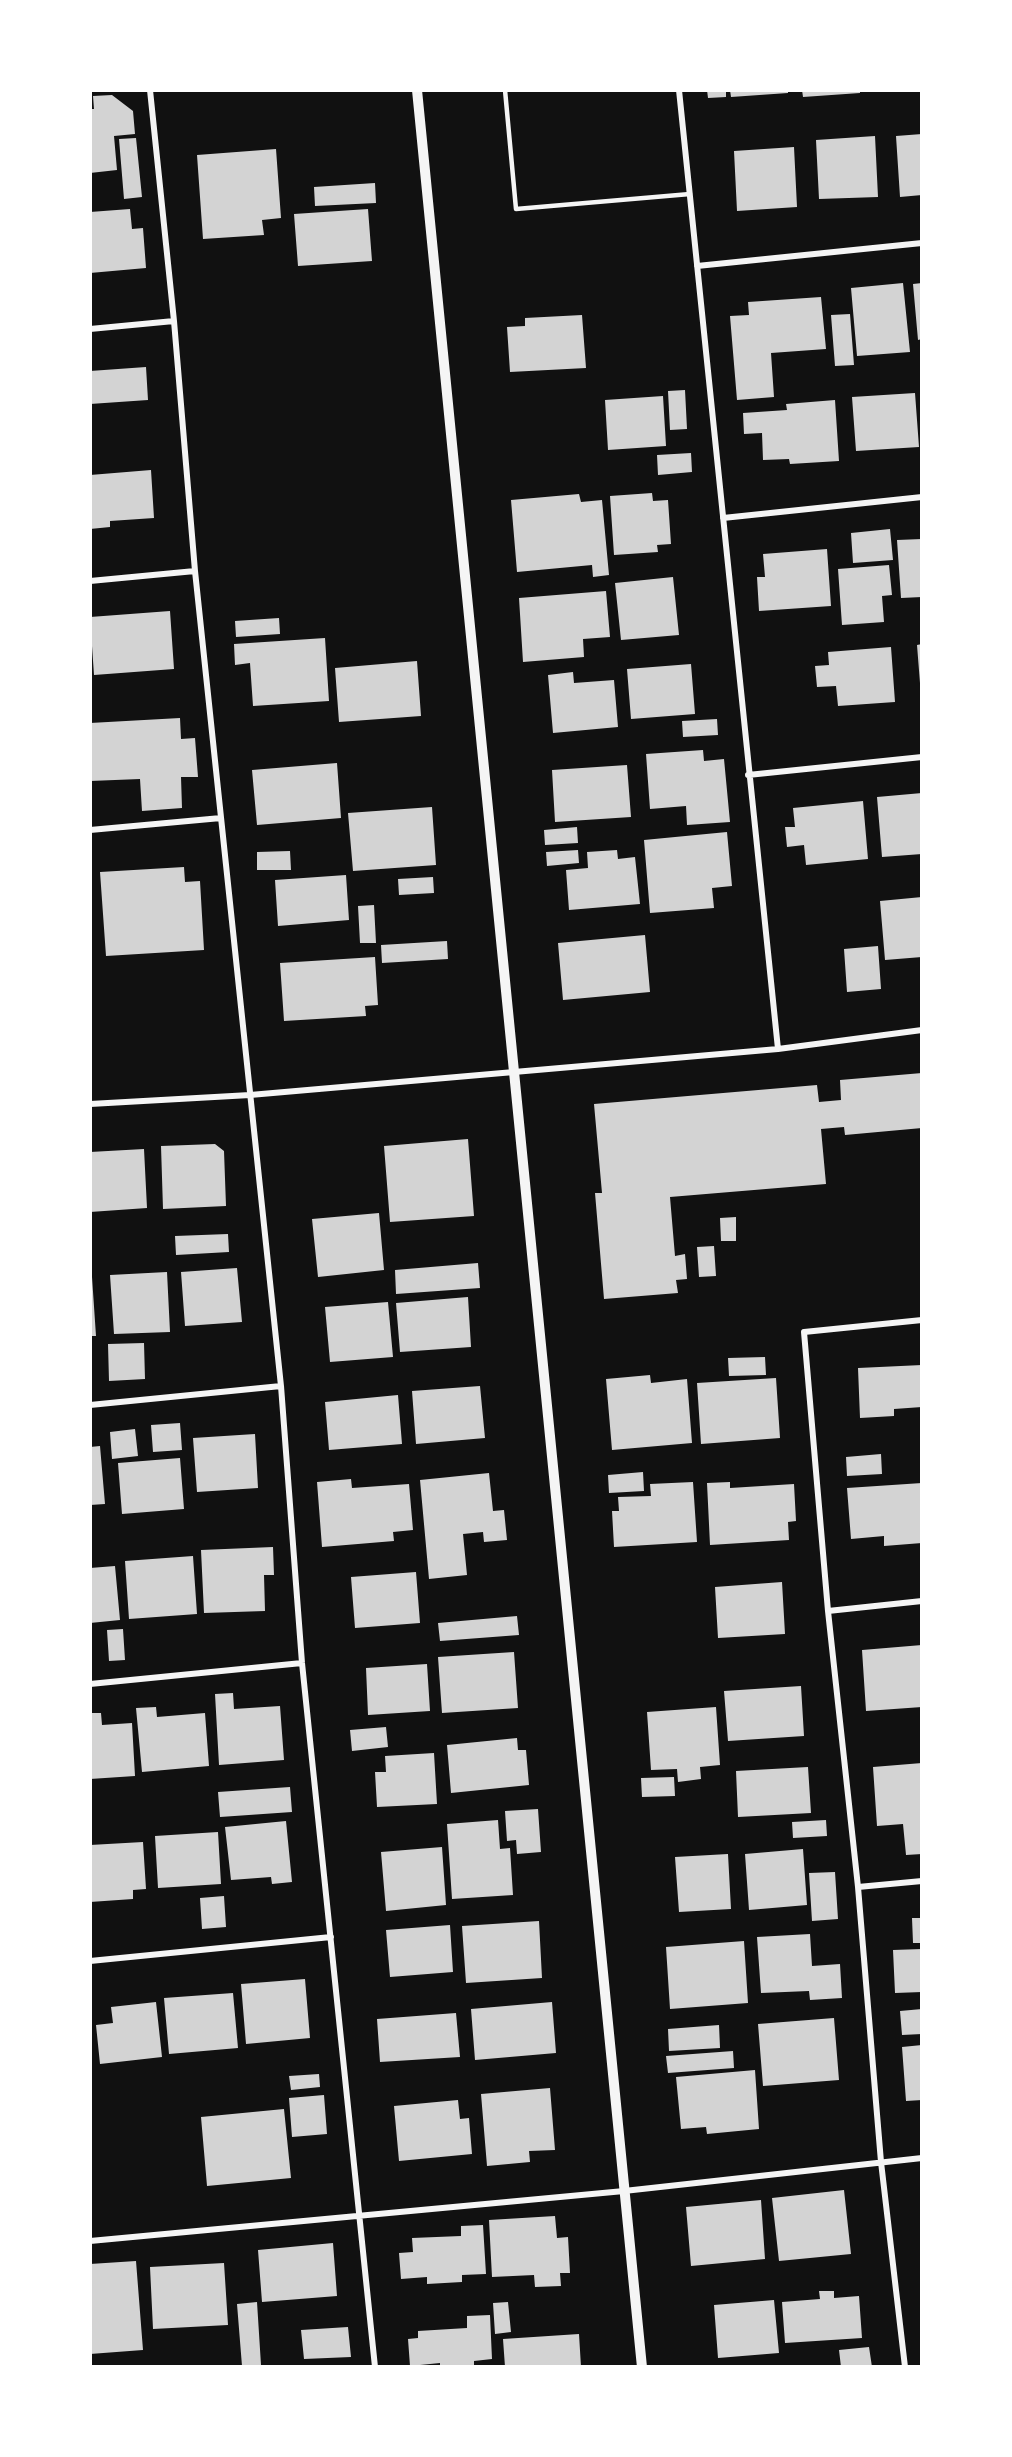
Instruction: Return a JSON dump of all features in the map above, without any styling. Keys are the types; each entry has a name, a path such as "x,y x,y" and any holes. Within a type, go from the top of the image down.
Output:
{"street":[{"path":"150,90 174,321 195,571 281,1386 302,1663 375,2367"},
{"path":"417,90 642,2367"},
{"path":"679,90 778,1049"},
{"path":"697,266 922,243"},
{"path":"90,329 174,321"},
{"path":"723,518 922,498"},
{"path":"90,581 195,571"},
{"path":"748,775 922,757"},
{"path":"90,830 221,818"},
{"path":"90,1104 250,1095 778,1049 922,1030"},
{"path":"905,2367 881,2162 858,1887 828,1611 804,1332 922,1320"},
{"path":"90,1405 281,1386"},
{"path":"828,1611 922,1601"},
{"path":"90,1684 302,1663"},
{"path":"858,1887 922,1881"},
{"path":"90,1961 331,1937"},
{"path":"90,2241 624,2191 922,2158"}],"lane":[{"path":"505,90 516,208 690,194"}],"building":[{"path":"707,90 726,90 726,97 708,98"},
{"path":"730,90 788,90 788,93 731,97"},
{"path":"802,90 860,90 860,93 803,97"},
{"path":"112,95 133,111 135,134 114,136 117,170 90,173 90,109 94,109 93,96"},
{"path":"922,134 922,195 900,197 896,136"},
{"path":"875,136 878,197 819,199 816,140"},
{"path":"136,138 142,197 124,199 119,139"},
{"path":"794,147 797,207 737,211 734,151"},
{"path":"276,149 281,218 262,220 264,235 203,239 197,155"},
{"path":"375,183 376,203 315,206 314,187"},
{"path":"130,209 132,229 143,228 146,268 90,273 90,212"},
{"path":"368,209 372,261 298,266 294,214"},
{"path":"903,283 910,352 857,356 851,288"},
{"path":"922,283 922,339 918,340 913,284"},
{"path":"821,297 826,349 771,353 774,397 737,400 730,316 749,315 748,302"},
{"path":"850,314 854,365 835,366 831,315"},
{"path":"582,315 586,368 510,372 507,327 525,326 525,318"},
{"path":"146,367 148,400 90,404 90,371"},
{"path":"685,390 687,429 670,430 668,391"},
{"path":"915,393 919,447 856,451 852,397"},
{"path":"663,396 666,446 608,450 605,400"},
{"path":"835,400 839,461 790,464 789,459 763,460 762,433 744,434 743,413 787,410 786,404"},
{"path":"691,453 692,472 658,475 657,455"},
{"path":"151,470 154,518 110,521 110,527 90,529 90,475"},
{"path":"652,493 653,501 668,500 671,544 657,545 658,552 614,555 610,496"},
{"path":"579,494 581,502 602,500 609,575 593,577 592,565 517,572 511,500"},
{"path":"890,529 893,560 853,563 851,533"},
{"path":"922,539 922,597 901,598 897,540"},
{"path":"827,549 831,606 759,611 757,577 765,577 763,554"},
{"path":"889,565 892,595 882,596 884,622 842,625 838,569"},
{"path":"673,577 679,635 621,640 615,583"},
{"path":"606,591 610,637 583,639 584,657 523,662 519,598"},
{"path":"170,611 174,669 94,675 90,617"},
{"path":"279,618 280,634 236,637 235,621"},
{"path":"325,638 329,701 253,706 250,663 235,665 234,644"},
{"path":"922,644 922,683 920,683 917,645"},
{"path":"891,647 895,702 838,706 836,686 817,687 815,666 829,665 828,652"},
{"path":"417,661 421,716 339,722 335,668"},
{"path":"691,664 695,714 631,719 627,669"},
{"path":"573,672 574,683 614,680 618,727 553,733 548,675"},
{"path":"180,718 181,739 195,738 198,777 181,777 182,808 142,811 140,779 90,781 90,723"},
{"path":"717,719 718,735 683,737 682,721"},
{"path":"703,750 704,761 724,759 730,822 687,825 686,806 650,809 646,754"},
{"path":"337,763 341,818 257,825 252,770"},
{"path":"627,765 631,817 555,822 552,770"},
{"path":"922,793 922,854 882,857 877,797"},
{"path":"863,801 868,859 806,865 804,845 787,847 785,827 795,827 793,808"},
{"path":"432,807 436,865 353,871 348,813"},
{"path":"577,827 578,843 545,845 544,830"},
{"path":"727,832 732,886 712,888 714,908 650,913 644,840"},
{"path":"578,850 579,863 547,866 546,852"},
{"path":"617,850 618,859 635,857 640,904 569,910 566,870 588,868 587,852"},
{"path":"290,851 291,870 257,870 257,852"},
{"path":"184,867 185,882 200,881 204,950 106,956 100,872"},
{"path":"346,875 349,920 278,926 275,880"},
{"path":"433,877 434,893 399,895 398,879"},
{"path":"922,897 922,957 885,960 880,901"},
{"path":"374,905 376,943 360,943 358,906"},
{"path":"645,935 650,992 563,1000 558,943"},
{"path":"447,941 448,959 382,963 381,945"},
{"path":"878,946 881,989 847,992 844,949"},
{"path":"375,957 378,1005 365,1006 366,1016 284,1021 280,963"},
{"path":"922,1073 922,1128 845,1135 844,1127 821,1129 826,1184 670,1197 675,1256 685,1254 687,1279 676,1280 678,1293 604,1299 595,1193 602,1193 594,1104 817,1085 819,1102 841,1100 840,1080"},
{"path":"468,1139 474,1216 390,1222 384,1146"},
{"path":"215,1144 224,1151 226,1206 163,1209 161,1146"},
{"path":"144,1149 147,1208 90,1212 90,1152"},
{"path":"379,1213 384,1270 318,1277 312,1219"},
{"path":"736,1217 736,1241 721,1241 720,1218"},
{"path":"228,1234 229,1252 176,1255 175,1236"},
{"path":"714,1246 716,1276 699,1277 697,1247"},
{"path":"478,1263 480,1288 396,1294 395,1270"},
{"path":"237,1268 242,1322 185,1326 181,1272"},
{"path":"167,1272 170,1332 114,1334 110,1275"},
{"path":"92,1277 96,1336 90,1336 90,1278"},
{"path":"468,1297 471,1347 400,1352 396,1303"},
{"path":"388,1302 393,1357 330,1362 325,1307"},
{"path":"144,1343 145,1379 109,1381 108,1344"},
{"path":"765,1357 766,1375 729,1376 728,1358"},
{"path":"922,1365 922,1407 894,1409 894,1416 860,1418 858,1368"},
{"path":"650,1375 651,1383 687,1379 692,1443 612,1450 606,1379"},
{"path":"776,1378 780,1438 701,1444 697,1383"},
{"path":"480,1386 485,1438 416,1444 412,1391"},
{"path":"398,1395 402,1444 329,1450 325,1402"},
{"path":"180,1423 182,1450 153,1452 151,1425"},
{"path":"135,1429 138,1456 112,1459 110,1432"},
{"path":"255,1434 258,1488 197,1492 193,1438"},
{"path":"100,1446 105,1504 90,1505 90,1447"},
{"path":"881,1454 882,1474 847,1476 846,1457"},
{"path":"180,1458 184,1509 122,1514 118,1463"},
{"path":"643,1472 644,1491 609,1493 608,1475"},
{"path":"489,1473 493,1511 504,1510 507,1540 484,1542 483,1532 463,1534 467,1575 429,1579 420,1480"},
{"path":"351,1479 352,1488 409,1484 413,1530 393,1532 394,1541 322,1547 317,1482"},
{"path":"693,1482 697,1542 614,1547 612,1511 619,1511 618,1497 651,1496 650,1484"},
{"path":"730,1482 730,1488 794,1484 796,1521 788,1522 789,1540 710,1545 707,1483"},
{"path":"922,1483 922,1543 884,1546 884,1536 851,1539 847,1488"},
{"path":"273,1547 274,1575 264,1575 265,1611 204,1613 201,1550"},
{"path":"193,1556 197,1614 129,1619 125,1561"},
{"path":"115,1566 120,1620 90,1623 90,1568"},
{"path":"416,1572 420,1623 355,1628 351,1577"},
{"path":"782,1582 785,1634 718,1638 715,1587"},
{"path":"517,1616 519,1635 440,1641 438,1623"},
{"path":"123,1629 125,1660 109,1661 107,1630"},
{"path":"922,1645 922,1707 866,1711 862,1650"},
{"path":"514,1652 518,1708 442,1713 438,1657"},
{"path":"427,1664 430,1711 368,1715 366,1668"},
{"path":"801,1686 804,1736 728,1741 724,1691"},
{"path":"233,1693 234,1709 280,1706 284,1760 219,1765 215,1694"},
{"path":"156,1707 157,1717 205,1713 209,1766 142,1772 136,1708"},
{"path":"716,1707 720,1765 700,1767 701,1779 678,1782 677,1769 651,1770 647,1712"},
{"path":"90,1713 101,1713 102,1725 132,1723 135,1776 90,1779"},
{"path":"386,1727 388,1747 352,1751 350,1730"},
{"path":"517,1738 518,1750 526,1750 529,1785 451,1793 447,1745"},
{"path":"434,1753 437,1804 377,1807 375,1772 386,1772 385,1756"},
{"path":"922,1763 922,1854 906,1855 903,1824 877,1826 873,1767"},
{"path":"808,1767 811,1813 738,1817 736,1771"},
{"path":"674,1777 675,1796 642,1797 641,1778"},
{"path":"290,1787 292,1812 220,1817 218,1792"},
{"path":"538,1809 541,1852 517,1854 516,1840 507,1841 505,1811"},
{"path":"498,1820 500,1849 510,1848 513,1895 452,1899 447,1824"},
{"path":"826,1820 827,1836 793,1838 792,1822"},
{"path":"286,1821 292,1882 272,1884 271,1877 231,1880 225,1827"},
{"path":"218,1832 221,1884 158,1888 155,1836"},
{"path":"143,1842 146,1889 133,1890 133,1899 90,1902 90,1845"},
{"path":"442,1847 446,1905 386,1911 381,1852"},
{"path":"803,1849 807,1905 749,1910 745,1854"},
{"path":"728,1854 731,1909 679,1912 675,1857"},
{"path":"835,1872 838,1919 812,1921 809,1873"},
{"path":"224,1896 226,1927 202,1929 200,1898"},
{"path":"912,1918 922,1918 922,1943 913,1943"},
{"path":"539,1921 542,1978 466,1983 462,1926"},
{"path":"450,1925 453,1972 390,1977 386,1930"},
{"path":"810,1934 812,1966 840,1964 842,1998 810,2000 809,1991 761,1993 757,1937"},
{"path":"744,1941 748,2003 670,2009 666,1947"},
{"path":"922,1949 922,1992 895,1993 893,1950"},
{"path":"305,1979 310,2038 246,2044 241,1984"},
{"path":"233,1993 238,2048 169,2054 164,1998"},
{"path":"156,2002 162,2057 100,2064 96,2025 113,2023 111,2007"},
{"path":"552,2002 556,2053 475,2060 471,2009"},
{"path":"922,2009 922,2034 902,2035 900,2011"},
{"path":"456,2013 460,2057 380,2062 377,2019"},
{"path":"834,2018 839,2080 763,2086 758,2024"},
{"path":"719,2025 720,2048 669,2051 668,2029"},
{"path":"922,2045 922,2100 906,2101 902,2047"},
{"path":"733,2051 734,2068 668,2073 666,2056"},
{"path":"755,2070 759,2129 707,2134 706,2127 681,2129 676,2077"},
{"path":"319,2074 320,2087 291,2090 289,2076"},
{"path":"550,2088 555,2150 529,2151 530,2162 487,2166 481,2094"},
{"path":"324,2095 327,2134 292,2137 289,2098"},
{"path":"458,2100 460,2119 469,2118 472,2154 399,2161 394,2106"},
{"path":"284,2109 291,2178 207,2186 201,2117"},
{"path":"844,2190 851,2254 779,2261 772,2198"},
{"path":"761,2200 765,2259 691,2266 686,2207"},
{"path":"555,2216 557,2238 568,2237 570,2273 560,2273 561,2286 535,2287 534,2275 492,2277 489,2220"},
{"path":"483,2225 486,2274 462,2275 462,2282 427,2284 427,2277 401,2279 399,2253 413,2252 412,2238 461,2236 461,2226"},
{"path":"333,2243 337,2296 262,2302 258,2250"},
{"path":"136,2261 143,2350 90,2354 90,2264"},
{"path":"224,2263 228,2325 153,2329 150,2267"},
{"path":"819,2291 834,2291 834,2298 859,2296 862,2338 785,2343 782,2302 820,2299"},
{"path":"774,2300 779,2353 718,2358 714,2305"},
{"path":"257,2302 261,2365 242,2366 237,2304"},
{"path":"508,2302 511,2332 495,2334 493,2303"},
{"path":"490,2315 492,2359 474,2361 474,2367 440,2367 440,2363 410,2366 408,2339 418,2338 418,2331 467,2328 467,2316"},
{"path":"348,2327 351,2357 304,2359 301,2330"},
{"path":"579,2334 581,2367 505,2367 503,2339"},
{"path":"869,2347 872,2367 841,2367 839,2350"}]}
